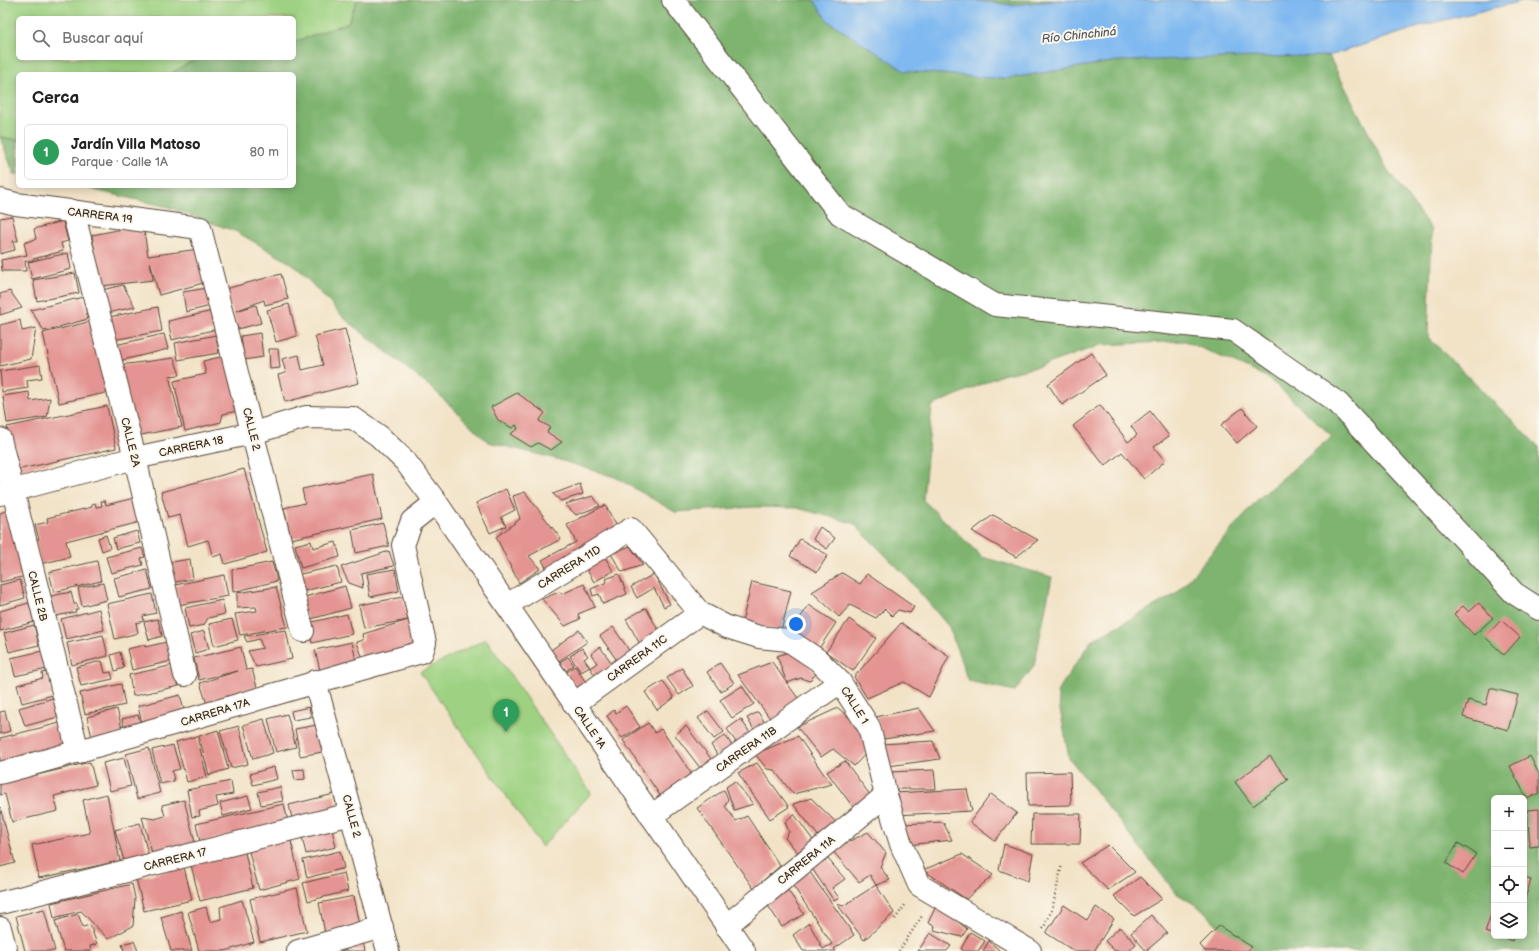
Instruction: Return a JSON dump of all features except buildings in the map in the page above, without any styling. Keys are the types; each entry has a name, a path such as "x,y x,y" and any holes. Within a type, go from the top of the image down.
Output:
{"street":[{"path":"673,0 840,214 995,305 1233,330 1338,404 1514,593 1539,609"},
{"name":"CARRERA 19","path":"0,200 16,204 200,228"},
{"name":"CALLE 2A","path":"72,211 135,458 185,675"},
{"name":"CALLE 2","path":"200,228 303,631"},
{"name":"CARRERA 18","path":"6,492 135,458 253,433 306,417 353,418 379,436"},
{"name":"CALLE 1A","path":"379,436 405,461 436,502 744,951"},
{"name":"CALLE 2B","path":"0,439 6,492 78,752"},
{"name":"CARRERA 17A","path":"0,773 78,752 315,681 422,652 424,643 403,545 412,521 436,502"},
{"name":"CARRERA 11D","path":"507,605 631,528"},
{"name":"CALLE 1","path":"631,528 700,612 727,627 759,637 788,640 818,660 840,682 869,727 900,844 919,885 1030,951"},
{"name":"CARRERA 11C","path":"574,704 700,612"},
{"name":"CALLE 2","path":"315,681 388,951"},
{"name":"CARRERA 11B","path":"651,816 840,682"},
{"name":"CARRERA 11A","path":"726,926 886,795"},
{"name":"CARRERA 17","path":"0,903 351,814"},
{"path":"298,951 382,927"},
{"path":"0,928 6,951"}],"path":[{"path":"1042,931 1052,910 1062,864"},
{"path":"899,951 936,894"}],"green space":[{"path":"0,0 357,0 348,23 296,41 296,16 16,16 16,60 194,60 173,72 16,72 16,140 0,137"},
{"path":"357,0 814,0 828,21 905,71 1004,79 1117,61 1329,56 1387,169 1432,230 1428,337 1539,447 1539,951 1242,951 1202,909 1176,893 1069,758 1057,692 1091,641 1176,594 1258,499 1332,436 1267,377 1185,341 1101,345 1041,366 1002,375 932,406 923,500 982,557 1052,577 1034,666 1015,691 968,681 949,627 905,575 853,523 797,508 754,507 675,512 615,477 553,458 488,442 433,389 345,319 294,265 237,232 168,207 86,188 296,188 296,72 173,72 194,60 296,60 296,41 348,23"},
{"path":"970,0 1062,0 1011,5"},
{"path":"0,137 16,140 16,174 14,174"},
{"path":"486,639 591,793 542,847 420,672"}],"water":[{"name":"Río Chinchiná","path":"814,0 970,0 1011,5 1062,0 1539,0 1539,4 1522,1 1428,24 1329,56 1117,61 1004,79 905,71 828,21"}],"place":[{"name":"Jardín Villa Matoso","path":"506,732"}]}
